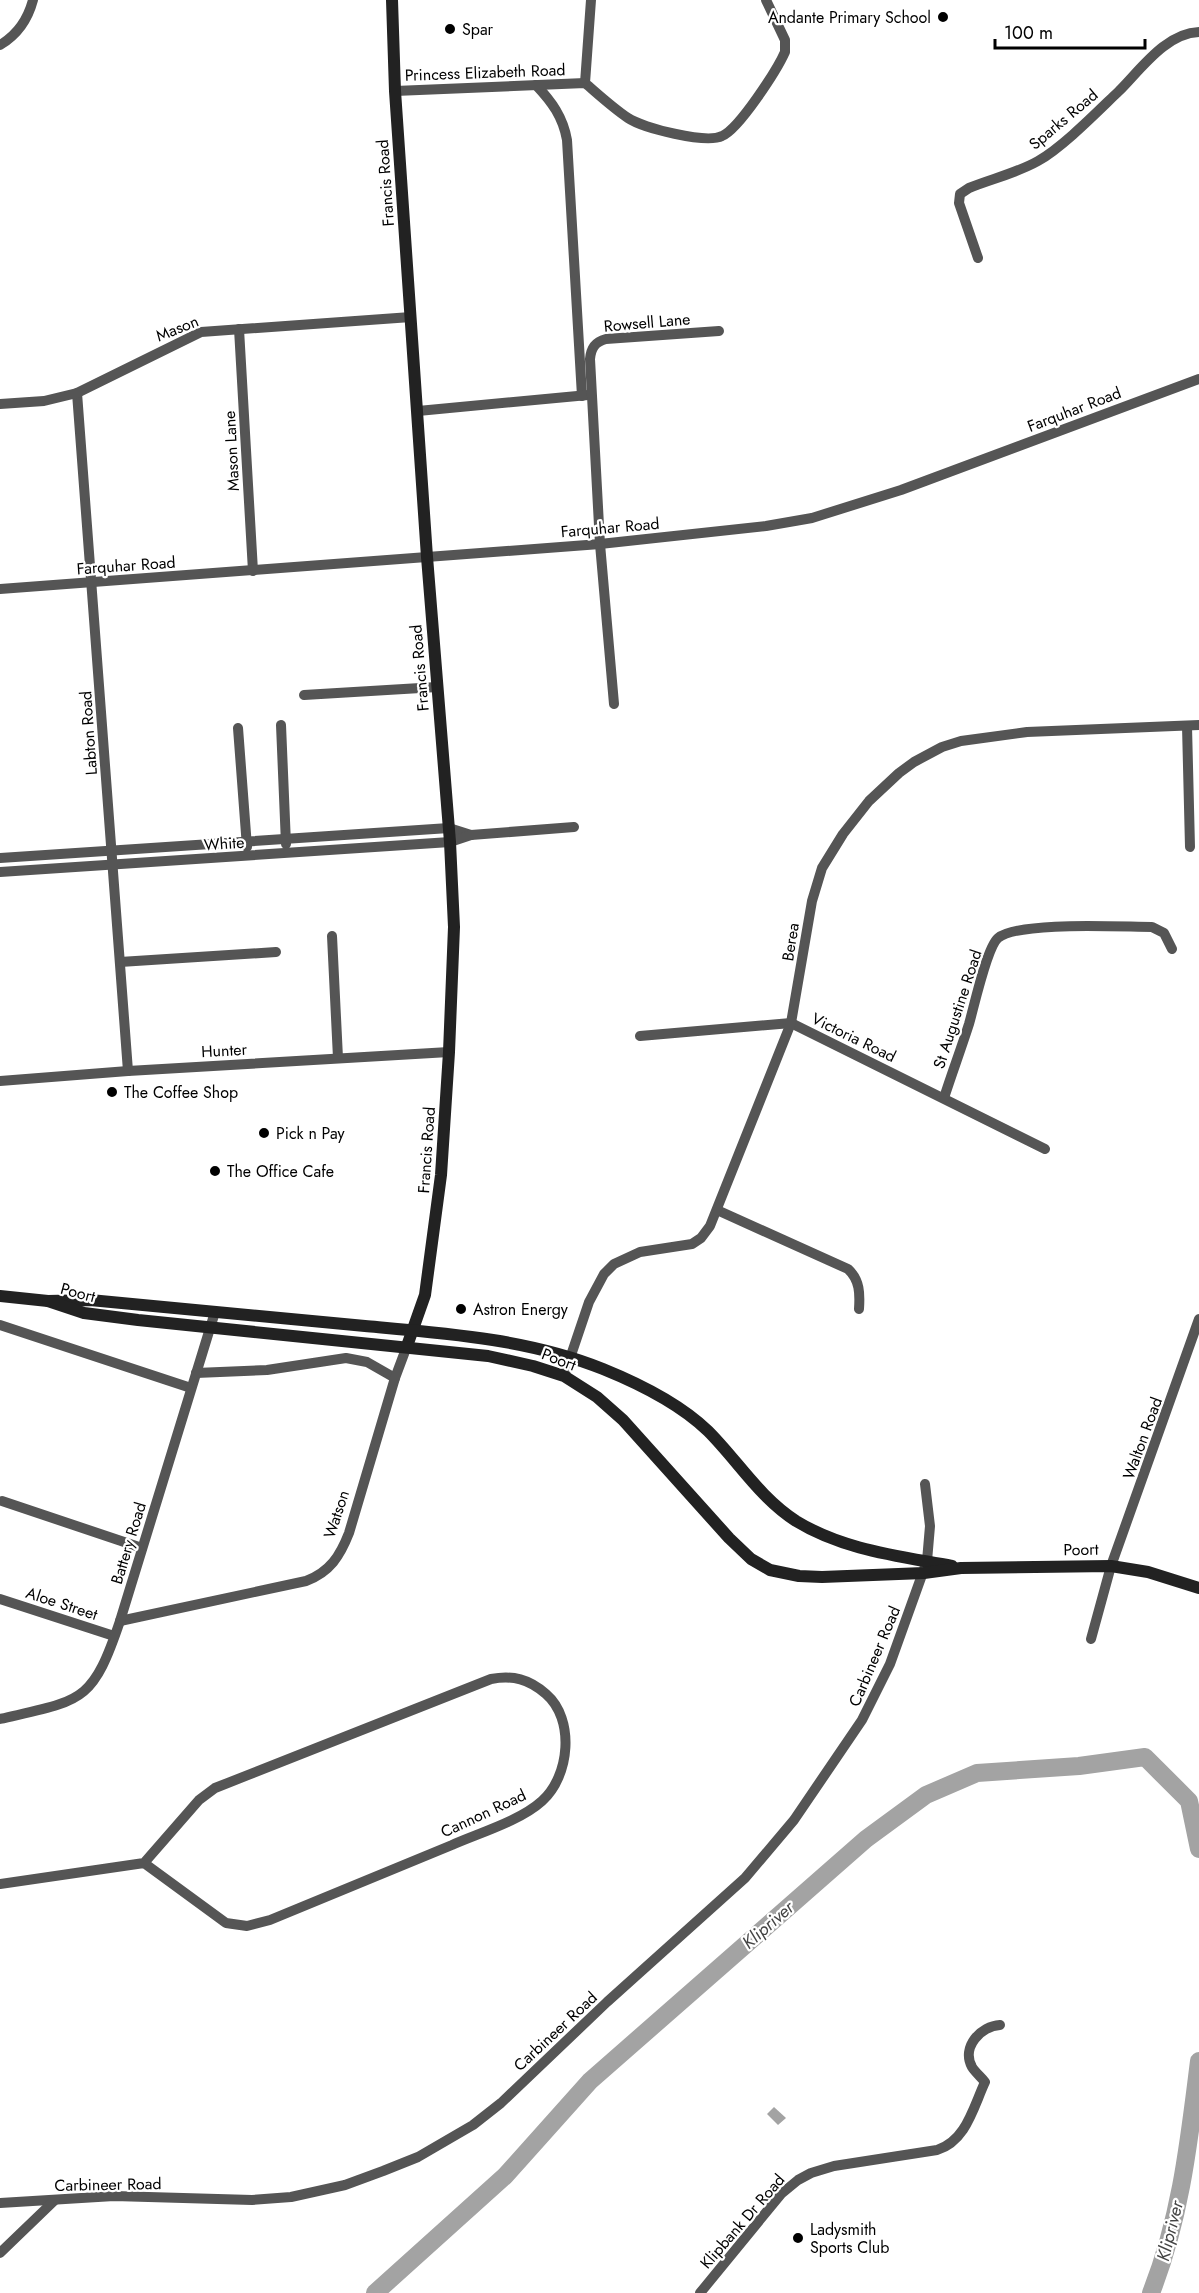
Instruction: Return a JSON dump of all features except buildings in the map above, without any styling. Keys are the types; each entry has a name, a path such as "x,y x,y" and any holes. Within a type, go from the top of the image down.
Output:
{"street":[{"path":"0,45 10,39 25,20 33,0"},
{"name":"Francis Road","path":"392,0 395,91 427,557 450,842 454,927 441,1175 425,1295 414,1330"},
{"path":"585,83 591,0"},
{"name":"Princess Elizabeth Road","path":"395,91 585,83 636,122 707,139 720,138 741,119 785,52 785,40 766,0"},
{"name":"Sparks Road","path":"978,258 959,203 960,194 969,188 1038,161 1055,149 1162,48 1175,38 1199,32"},
{"path":"536,85 560,115 567,140 615,704"},
{"name":"Mason","path":"0,404 44,401 77,393 201,332 411,317"},
{"name":"Mason Lane","path":"239,329 254,571"},
{"name":"Rowsell Lane","path":"587,395 591,350 596,343 606,339 719,331"},
{"name":"Farquhar Road","path":"0,589 600,544 766,526 830,514 901,490 1199,379"},
{"name":"Labton Road","path":"77,393 128,1071"},
{"path":"418,411 587,395"},
{"path":"304,695 437,687"},
{"path":"281,725 287,853"},
{"name":"Berea","path":"564,1376 589,1302 604,1274 620,1261 640,1252 692,1244 705,1233 717,1210 791,1023 812,901 822,868 854,819 899,773 942,747 978,738 1027,732 1199,725"},
{"path":"1187,726 1190,847"},
{"path":"238,728 248,856"},
{"path":"449,828 471,835 574,827"},
{"name":"White","path":"0,858 449,828"},
{"name":"White","path":"0,872 450,842 471,835"},
{"name":"St Augustine Road","path":"944,1098 990,951 1000,936 1011,932 1043,928 1152,927 1164,933 1172,949"},
{"path":"332,936 338,1058"},
{"path":"120,962 276,952"},
{"name":"Victoria Road","path":"640,1036 791,1023 1045,1149"},
{"name":"Hunter","path":"0,1081 449,1052"},
{"path":"717,1210 842,1265 856,1279 860,1291 860,1309"},
{"path":"0,1296 48,1301"},
{"name":"Poort","path":"48,1301 90,1300 414,1330 521,1346 571,1358 643,1387 692,1418 724,1449 761,1493 808,1528 862,1549 925,1567"},
{"name":"Poort","path":"48,1301 84,1313 210,1328 407,1346 492,1357 564,1376 597,1397 616,1413 729,1538 759,1565 776,1572 799,1576 925,1567 1111,1566 1148,1572 1199,1588"},
{"name":"Battery Road","path":"0,1719 54,1707 83,1694 102,1670 120,1621 215,1312"},
{"name":"Walton Road","path":"1091,1639 1111,1566 1199,1319"},
{"path":"0,1325 191,1388"},
{"name":"Watson","path":"120,1621 306,1581 329,1568 340,1554 349,1533 395,1378 414,1330"},
{"path":"196,1373 267,1370 346,1358 367,1362 395,1378"},
{"name":"Carbineer Road","path":"0,2203 114,2196 252,2200 291,2197 328,2190 383,2171 418,2157 473,2125 501,2103 607,2002 737,1885 779,1839 862,1720 890,1664 925,1567 930,1526 925,1484"},
{"path":"2,1501 142,1548"},
{"name":"Aloe Street","path":"0,1599 114,1636"},
{"name":"Cannon Road","path":"513,1677 530,1683 552,1699 561,1716 565,1748 562,1766 554,1786 533,1808 493,1827 270,1920 247,1926 226,1923 216,1918 144,1863 199,1800 215,1788 491,1679 513,1677"},
{"path":"0,1884 144,1863"},
{"name":"Klipbank Dr Road","path":"700,2293 781,2194 798,2180 811,2173 834,2166 945,2148 957,2139 963,2131 985,2082 971,2066 968,2052 975,2038 989,2026 1000,2025"},
{"path":"0,2253 55,2200"}],"shaded area":[{"path":"774,2107 786,2118 778,2125 767,2114"}],"waterway":[{"name":"Klipriver","path":"375,2293 505,2176 590,2081 866,1839 926,1795 977,1773 1079,1766 1145,1757 1189,1801 1199,1849"},
{"name":"Klipriver","path":"1151,2293 1177,2207 1199,2061"}],"place":[{"name":"Andante Primary School","path":"943,17"},
{"name":"Spar","path":"450,29"},
{"name":"The Coffee Shop","path":"112,1092"},
{"name":"Pick n Pay","path":"264,1133"},
{"name":"The Office Cafe","path":"215,1171"},
{"name":"Astron Energy","path":"461,1309"},
{"name":"Ladysmith Sports Club","path":"798,2238"}]}
